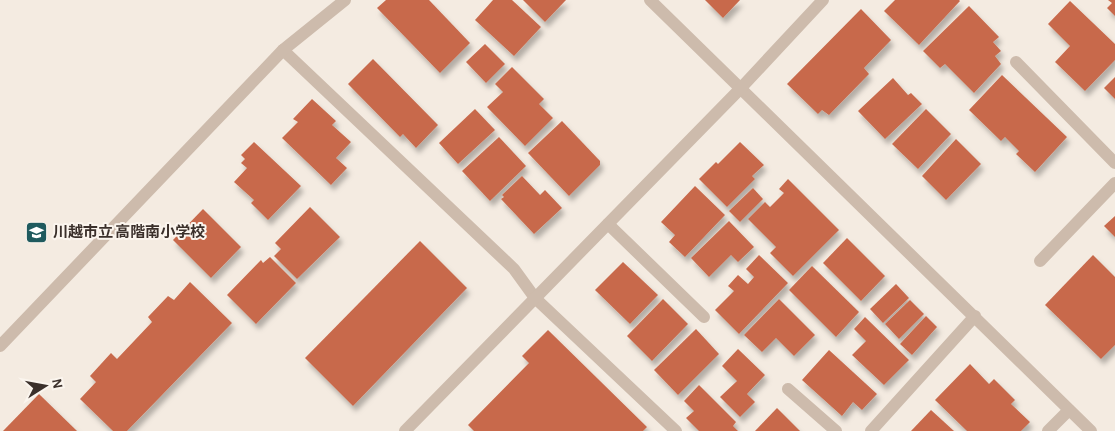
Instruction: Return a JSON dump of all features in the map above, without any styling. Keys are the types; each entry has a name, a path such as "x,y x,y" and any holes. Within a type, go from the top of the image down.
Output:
{"street":[{"path":"0,346 284,50 344,0"},
{"path":"650,0 1091,431"},
{"path":"405,431 740,89 823,0"},
{"path":"284,50 514,269 535,298 676,431"},
{"path":"1016,62 1115,163"},
{"path":"1040,261 1115,182"},
{"path":"608,224 704,317"},
{"path":"871,431 975,316"},
{"path":"788,389 836,431"},
{"path":"1048,431 1069,410"}],"building":[{"path":"386,0 429,0 470,43 440,73 377,8"},
{"path":"493,0 512,0 541,27 514,56 475,20"},
{"path":"523,0 566,0 545,22"},
{"path":"705,0 740,0 723,18"},
{"path":"895,0 960,1 919,45 884,11"},
{"path":"1108,0 1115,0 1115,16 1107,8 1112,3"},
{"path":"1070,1 1115,44 1115,60 1085,91 1055,62 1070,46 1048,24"},
{"path":"969,6 999,37 993,42 1001,51 995,56 1001,64 974,93 945,64 940,68 923,51"},
{"path":"861,9 891,40 864,68 869,74 829,115 822,110 818,114 787,84"},
{"path":"485,44 505,64 486,83 466,62"},
{"path":"373,59 438,125 416,148 403,134 400,137 348,84"},
{"path":"512,67 544,99 539,104 553,118 525,146 487,107 503,92 495,84"},
{"path":"1002,75 1067,137 1035,172 1016,154 1019,151 1005,137 1001,141 969,110"},
{"path":"1115,77 1115,99 1104,88"},
{"path":"893,78 908,95 911,93 922,104 885,139 858,111"},
{"path":"312,99 336,121 332,125 351,142 336,158 347,168 331,185 282,138 298,122 293,119"},
{"path":"475,109 495,130 458,164 439,143"},
{"path":"926,109 951,134 918,169 892,144"},
{"path":"562,121 600,161 600,165 569,196 528,153"},
{"path":"499,137 526,166 490,201 462,171"},
{"path":"956,139 981,164 946,200 922,176"},
{"path":"254,142 301,186 268,220 251,203 254,200 234,182 247,168 241,163 245,159 241,155"},
{"path":"740,142 764,165 752,176 755,179 727,207 699,179 716,162 718,164"},
{"path":"522,176 540,195 545,190 562,208 534,234 501,199 504,197 502,195"},
{"path":"788,179 839,230 793,276 770,253 776,247 748,219 765,202 770,207 784,193 779,189"},
{"path":"695,186 725,215 685,257 669,242 675,235 661,222"},
{"path":"753,188 763,199 740,222 729,211"},
{"path":"310,207 340,237 297,279 274,256 281,249 275,243"},
{"path":"203,209 241,247 211,278 173,240"},
{"path":"1115,216 1115,237 1104,226"},
{"path":"729,221 754,247 738,262 731,255 709,277 691,258"},
{"path":"847,238 885,276 861,301 823,263"},
{"path":"420,241 467,288 353,406 305,358"},
{"path":"759,255 788,283 739,334 715,310 734,291 728,286 738,275 748,284 754,277 746,269"},
{"path":"1093,255 1115,277 1115,345 1101,359 1045,305"},
{"path":"270,257 296,283 256,324 227,295 261,260 263,263"},
{"path":"623,262 658,295 630,324 595,290"},
{"path":"812,266 859,312 836,337 789,290"},
{"path":"190,282 232,323 127,431 113,431 80,399 96,382 90,376 111,353 117,359 152,322 148,317 168,296 174,300"},
{"path":"896,284 909,298 883,323 870,309"},
{"path":"663,299 688,324 652,361 627,336"},
{"path":"779,299 815,335 794,356 776,338 762,352 744,335"},
{"path":"910,300 924,314 899,339 885,324"},
{"path":"926,316 937,327 912,355 900,344"},
{"path":"865,317 909,360 884,385 852,355 866,341 854,329"},
{"path":"696,329 719,354 678,395 654,370"},
{"path":"548,330 647,427 643,431 474,431 468,425 529,363 522,356"},
{"path":"738,349 765,375 747,394 755,402 740,417 720,397 737,381 722,366"},
{"path":"829,350 877,394 862,410 853,402 842,416 802,380"},
{"path":"970,364 989,384 994,379 1015,400 1011,404 1030,422 1021,431 967,431 935,400"},
{"path":"699,385 736,422 733,426 738,431 699,431 686,418 694,411 684,401"},
{"path":"39,394 77,431 3,431"},
{"path":"777,408 800,431 755,431"},
{"path":"931,410 954,431 911,431"}],"place":[{"name":"川越市立 高階南小学校","path":"37,232"}]}
